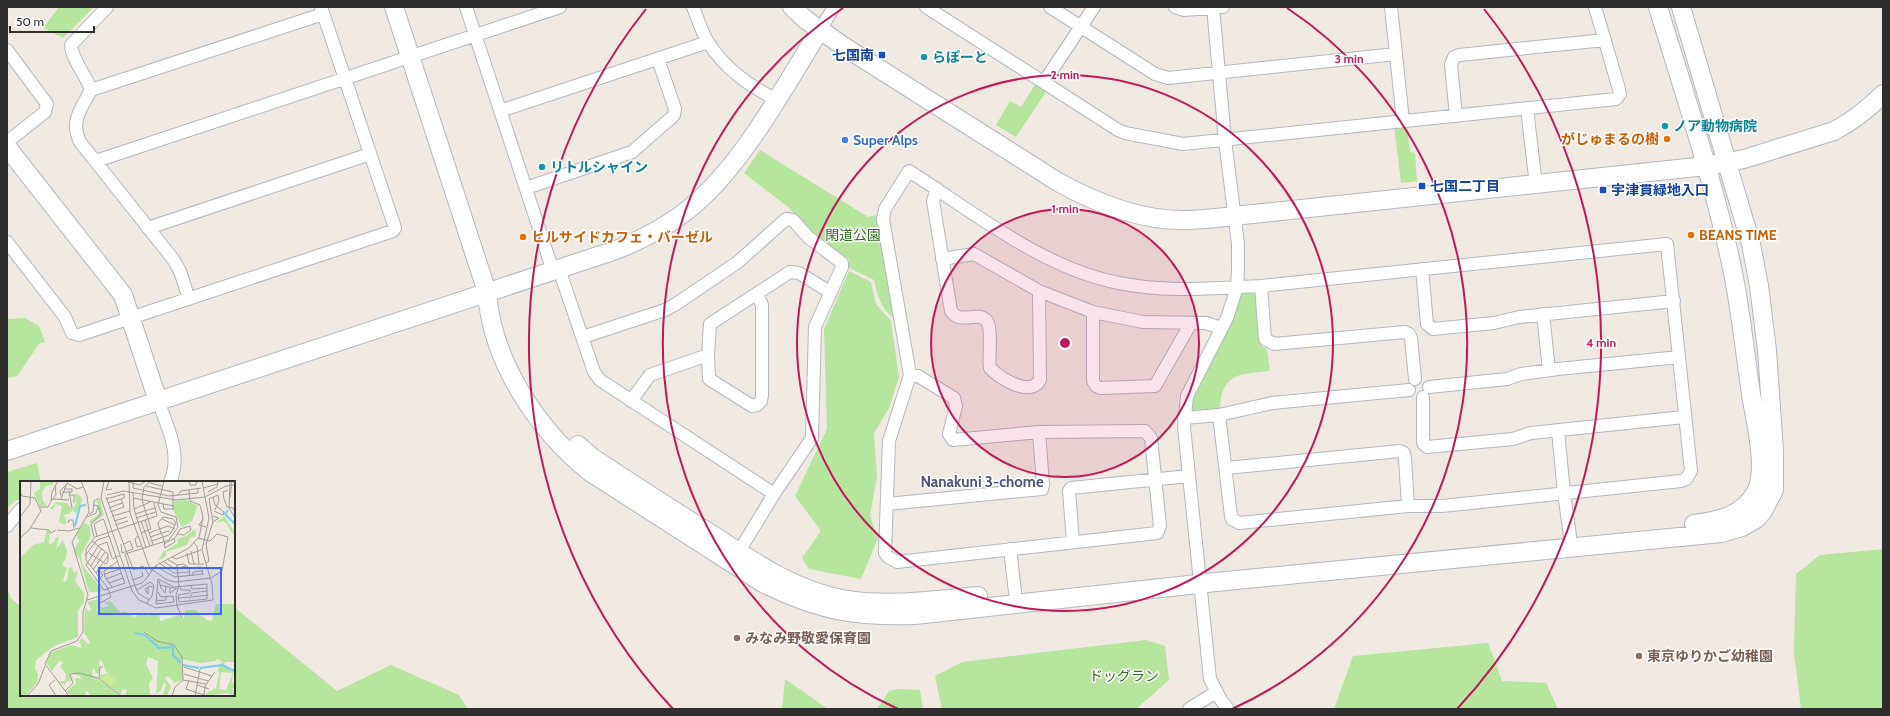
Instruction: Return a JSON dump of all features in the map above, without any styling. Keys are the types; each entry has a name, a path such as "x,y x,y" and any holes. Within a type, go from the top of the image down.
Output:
{"street":[{"path":"91,90 86,76 72,53 71,45 107,7"},
{"path":"394,7 487,292 501,308 517,359 536,397 550,415 579,447 735,557 763,583 794,598 842,612 883,616 915,615 1199,579 1570,536 1701,523 1723,519 1736,513 1749,502 1756,492 1760,481 1758,440 1739,304 1729,254 1706,166 1658,7"},
{"path":"466,7 526,188 556,270 583,337 594,372 607,386 774,494"},
{"path":"96,161 475,35 527,12 560,7"},
{"path":"693,7 708,42 736,74 755,88 776,99"},
{"path":"792,7 820,30 1027,164 1087,198 1130,212 1154,217 1181,220 1234,216 1536,185 1706,166 1749,158 1834,131 1866,110 1883,94"},
{"path":"7,451 637,242 662,228 690,208 731,166 776,99 834,7"},
{"path":"926,7 1121,132 1183,144 1616,99 1620,94 1619,89 1595,7"},
{"path":"1050,7 1161,77 1168,78 1396,54"},
{"path":"1044,82 1094,7"},
{"path":"1175,7 1184,10 1216,7 1219,72 1225,140 1238,244 1237,287 1222,328 1187,396 1184,418 1210,679 1216,692 1228,709"},
{"path":"1391,7 1402,121"},
{"path":"735,557 791,583 815,592 842,599 869,603 914,602 1015,592 1199,579 1721,533 1742,527 1756,519 1769,502 1775,480 1767,350 1759,286 1751,244 1681,7"},
{"path":"7,242 65,317 72,333 79,335 189,299 393,231 395,228 322,11 91,90 76,119 75,131 80,142 173,259 180,271 189,299"},
{"path":"1456,116 1451,66 1454,57 1459,55 1605,40"},
{"path":"500,111 708,42"},
{"path":"7,50 47,104 45,112 7,142"},
{"path":"526,188 632,152 671,118 674,115 675,109 658,59"},
{"path":"1527,109 1536,185"},
{"path":"7,147 123,295 176,455 175,470 170,481"},
{"path":"148,228 370,154"},
{"path":"910,375 918,376 954,398 956,406 949,434 953,440 1039,432 1145,431 1151,438 1156,480 1160,526 1157,533 897,562 892,560 885,553 889,441 910,375 884,214 885,209 909,171 1024,246 1053,261 1089,275 1118,283 1168,290 1225,289 1261,286 1668,244 1684,417 1691,471 1686,479 1681,481 1442,506 1408,506 1239,523 1232,519 1231,516 1220,415"},
{"path":"937,189 933,201 942,259 953,314 959,318 982,318 986,320 989,326 990,368 1017,385 1025,388 1037,385 1040,380 1039,291"},
{"path":"583,337 666,310 738,262 786,218 793,220 808,237 842,263 842,267 814,332 812,438 774,494 735,557"},
{"path":"942,259 974,254 1039,291 1093,312 1143,322 1212,324 1222,328"},
{"path":"1422,269 1427,324 1431,328 1494,324 1519,317 1542,314 1674,301"},
{"path":"757,294 762,305 762,395 761,401 757,405 748,404 712,382 708,374 710,324 757,294 793,272 799,273 830,292"},
{"path":"1261,286 1265,339 1267,342 1274,344 1405,332 1409,334 1411,338 1415,379"},
{"path":"1093,312 1093,381 1094,385 1100,388 1155,386 1191,324"},
{"path":"1542,314 1549,370"},
{"path":"631,401 650,375 708,355"},
{"path":"1679,357 1521,374 1507,379 1426,392 1414,396 1409,390 1410,383 1415,379 1425,380 1426,392 1423,443 1427,447 1513,439 1531,433 1684,417"},
{"path":"1184,418 1220,415 1282,402 1409,390"},
{"path":"1558,431 1570,536"},
{"path":"887,504 1042,489 1043,485 1039,432"},
{"path":"1226,468 1400,450 1404,453 1405,459 1408,506"},
{"path":"1073,542 1069,491 1071,488 1189,476"},
{"path":"7,526 20,510"},
{"path":"1010,550 1015,592"},
{"path":"1189,709 1216,692"}],"green space":[{"path":"59,7 94,7 63,38 43,28"},
{"path":"1036,83 1048,89 1016,137 996,125 1010,101 1021,107"},
{"path":"1407,125 1410,152 1415,153 1417,181 1401,183 1394,126"},
{"name":"閑道公園","path":"760,150 868,217 876,215 893,318 882,305 874,280 848,267 850,260 817,238 788,207 744,173"},
{"path":"849,271 871,282 876,304 891,321 899,377 889,408 874,433 877,477 870,515 878,538 861,579 809,569 802,558 821,531 795,496 827,429 824,329"},
{"path":"1244,291 1251,291 1256,294 1261,345 1267,350 1270,371 1241,375 1228,382 1221,397 1220,409 1192,411 1190,402 1239,295"},
{"path":"25,318 39,326 45,342 39,344 17,376 7,378 7,319"},
{"path":"37,463 41,481 20,481 20,498 7,509 7,472"},
{"path":"1883,549 1883,709 1801,709 1794,653 1796,574 1820,555"},
{"path":"7,589 11,598 20,606 20,696 235,696 235,608 337,691 391,665 459,695 468,709 7,709"},
{"name":"ドッグラン","path":"1146,640 1165,646 1169,680 1136,709 942,709 935,676 962,662"},
{"path":"1488,643 1502,681 1546,683 1558,709 1334,709 1353,656"},
{"path":"785,679 828,709 782,709"},
{"path":"898,689 920,690 923,709 877,709 889,691"}],"place":[{"name":"七国南","path":"882,55"},
{"name":"らぽーと","path":"924,57"},
{"name":"ノア動物病院","path":"1665,126"},
{"name":"がじゅまるの樹","path":"1667,139"},
{"name":"Super Alps","path":"845,140"},
{"name":"リトルシャイン","path":"542,167"},
{"name":"七国二丁目","path":"1422,186"},
{"name":"宇津貫緑地入口","path":"1603,190"},
{"name":"BEANS TIME","path":"1691,235"},
{"name":"ヒルサイドカフェ・バーゼル","path":"523,237"},
{"name":"みなみ野敬愛保育園","path":"737,638"},
{"name":"東京ゆりかご幼稚園","path":"1639,656"}],"district":[{"name":"Nanakuni 3-chome","path":"982,482"}]}
